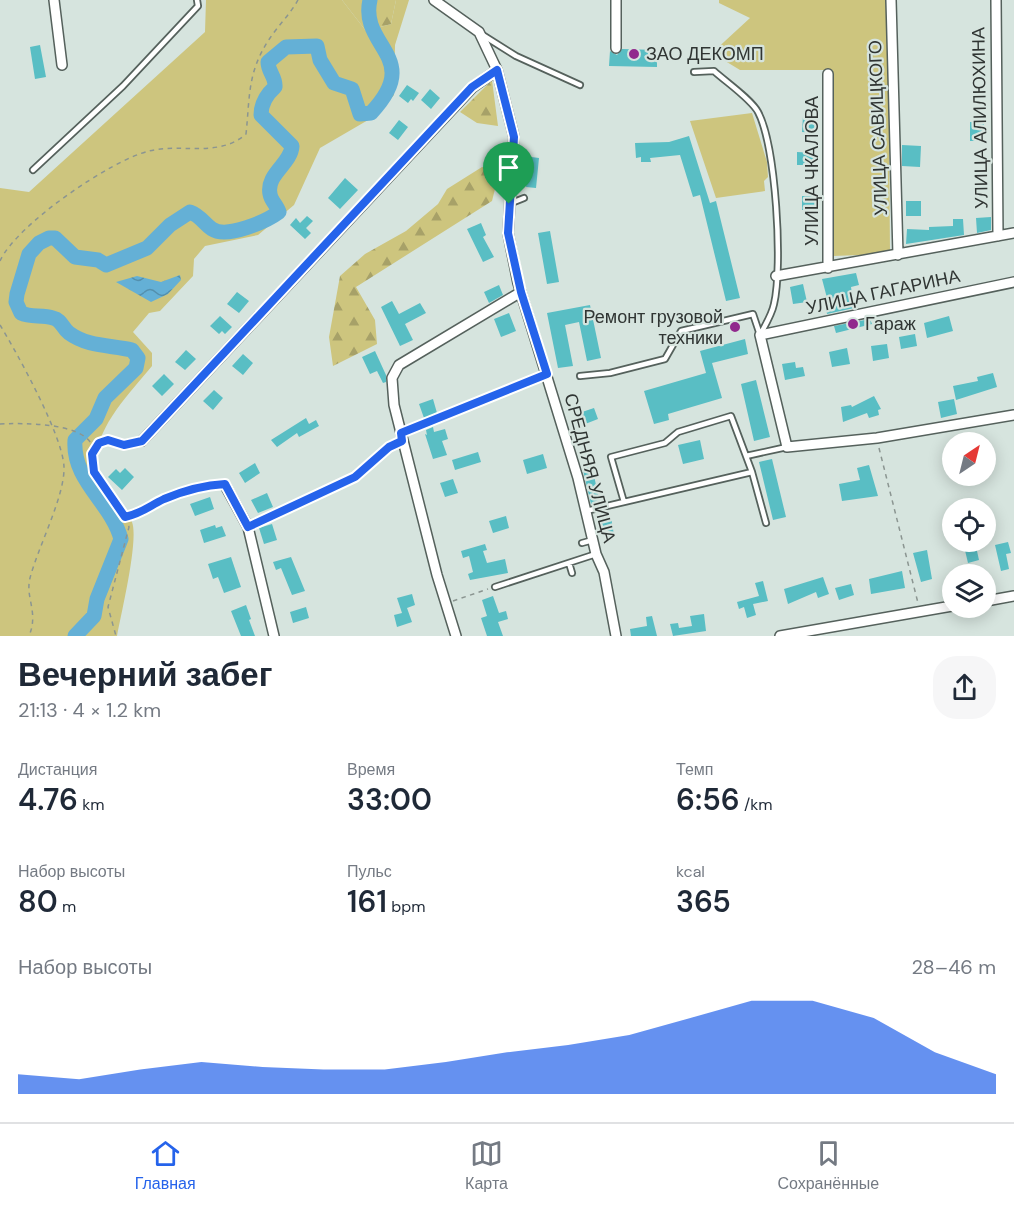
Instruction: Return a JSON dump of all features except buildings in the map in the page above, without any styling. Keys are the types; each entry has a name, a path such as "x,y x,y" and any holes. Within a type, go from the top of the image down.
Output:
{"street":[{"path":"54,0 62,66"},
{"path":"434,0 479,32"},
{"path":"616,0 616,48"},
{"name":"УЛИЦА САВИЦКОГО","path":"891,0 898,255"},
{"name":"УЛИЦА АЛИЛЮХИНА","path":"996,0 998,236"},
{"name":"СРЕДНЯЯ УЛИЦА","path":"479,32 497,70 514,137 508,233 521,292 547,374 596,554 604,572 616,636"},
{"path":"142,441 472,87 497,70"},
{"name":"УЛИЦА ЧКАЛОВА","path":"828,74 828,268"},
{"path":"776,276 1014,233"},
{"name":"УЛИЦА ГАГАРИНА","path":"759,335 1014,282"},
{"path":"456,636 401,437 392,378 399,365 521,292"},
{"path":"759,335 787,447 875,438 1014,415"},
{"path":"225,484 248,527 274,636"},
{"path":"996,599 1014,596"},
{"path":"780,636 942,608"}],"lane":[{"path":"33,170 123,86 198,6 197,0"},
{"path":"479,32 516,56 580,85"},
{"path":"694,72 714,71 757,111 773,174 779,264 775,303 759,335"},
{"path":"509,204 524,198"},
{"path":"580,376 610,373 665,359 681,331 753,314 759,335"},
{"path":"624,502 611,458 665,443 678,432 731,416 752,472 766,523"},
{"path":"248,527 355,477 401,437"},
{"path":"746,456 787,447"},
{"path":"586,511 752,472"},
{"path":"582,543 593,540"},
{"path":"495,587 596,554"},
{"path":"569,563 572,573"}],"path":[{"path":"0,261 5,251 22,231 86,183 122,162 149,151 221,147 237,142 246,134 247,94 254,68 268,41 298,0"},
{"path":"0,325 53,426 64,467 51,519 43,534 29,581 34,623 29,636"},
{"path":"401,437 547,374"},
{"path":"0,424 31,423 53,426 83,435 93,446 94,472 125,517 129,527 108,607 116,636"},
{"path":"875,438 919,612"},
{"path":"92,454 99,443 108,440 124,445 142,441"},
{"path":"125,517 144,512 163,500 196,488 225,484"},
{"path":"447,604 495,587"}],"green space":[{"path":"206,0 342,0 366,31 391,24 396,0 409,0 395,45 394,95 375,116 320,148 294,205 258,235 205,246 194,259 193,276 160,311 149,313 133,332 152,353 152,366 109,421 101,437 97,453 97,469 103,486 130,517 134,531 117,636 0,636 0,188 29,192 205,32"},
{"path":"342,0 396,0 391,24 366,31"},
{"path":"719,0 888,0 890,254 832,256 833,70 740,70 712,53 750,18 719,3"},
{"path":"492,80 498,126 477,123 460,112"},
{"path":"752,113 767,162 768,177 764,181 765,191 716,198 690,121"},
{"path":"482,167 499,173 492,201 356,287 375,320 377,344 333,366 329,337 340,276 365,254 406,231 438,204 447,189"}],"water":[{"path":"180,275 181,280 168,294 151,302 116,282 137,276 161,282"}],"waterway":[{"path":"75,636 94,616 97,599 121,539 116,526 80,468 75,440 96,419 105,398 136,368 138,358 132,350 76,338 56,319 21,313 16,302 17,294 29,254 39,243 55,238 75,257 98,260 106,265 147,248 170,225 190,212 219,232 237,230 256,224 279,212 271,196 270,187 275,175 288,158 292,146 261,115 265,100 275,87 268,62 286,47 317,46 320,60 334,83 352,89 360,114 371,113 386,94 392,78 391,65 373,30 369,16 370,0"}],"place":[{"name":"ЗАО ДЕКОМП","path":"634,54"},
{"name":"Гараж","path":"853,324"},
{"name":"Ремонт грузовой техники","path":"735,327"}],"route":[{"path":"497,70 514,137 509,204 508,233 518,283 547,374 401,433 402,441 389,447 355,477 248,527 225,484 196,488 163,500 144,512 125,517 111,500 94,472 92,454 99,443 108,440 124,445 142,441 472,87 497,70"}]}
